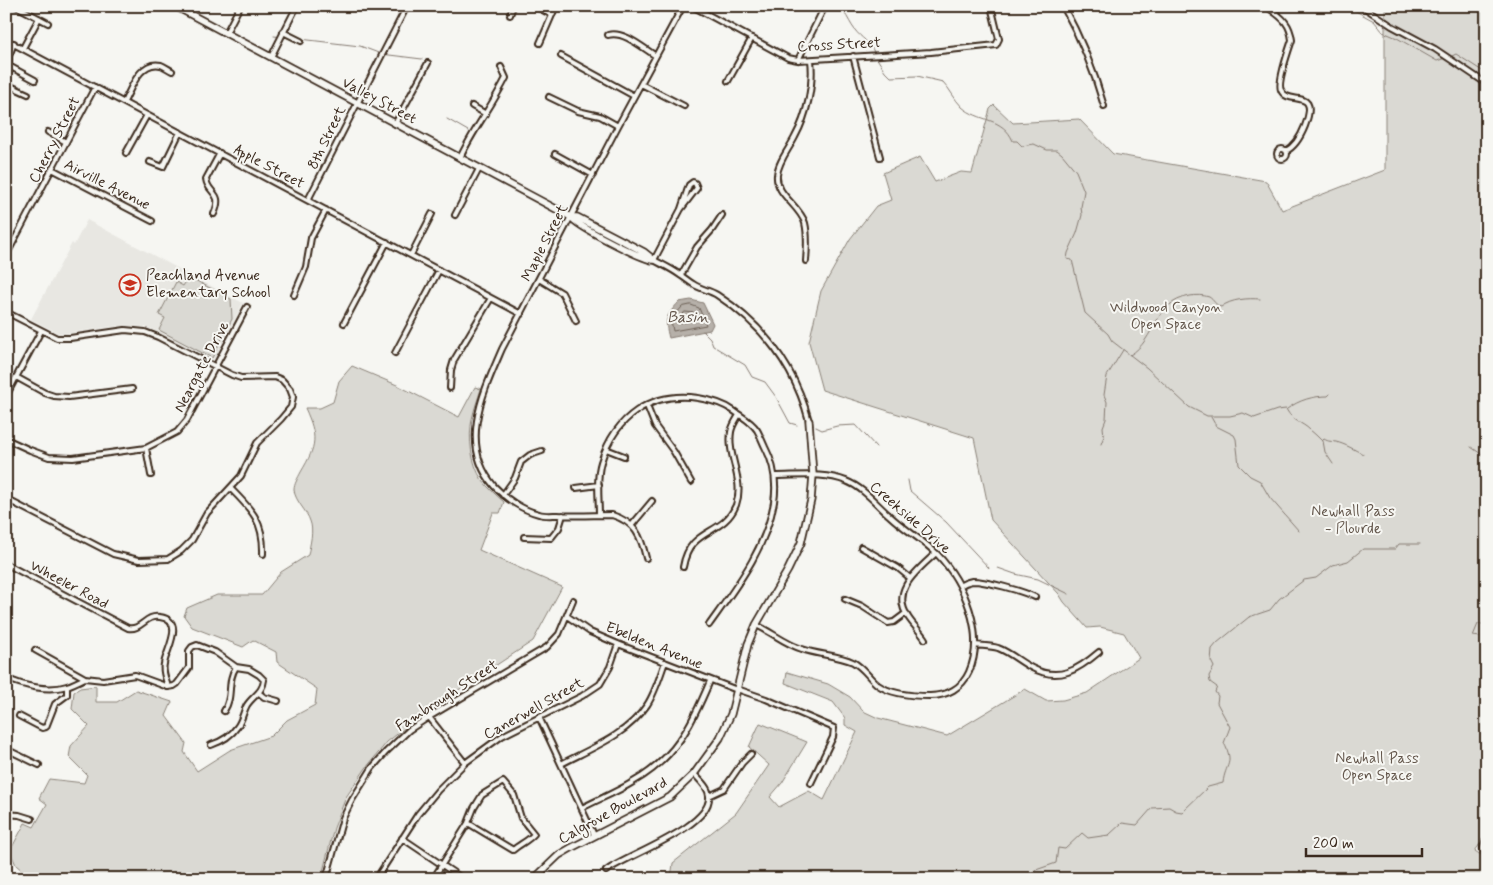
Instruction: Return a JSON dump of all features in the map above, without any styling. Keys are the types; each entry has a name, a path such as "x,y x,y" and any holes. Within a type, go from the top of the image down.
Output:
{"street":[{"path":"16,6 48,23"},
{"name":"Valley Street","path":"175,6 356,104 571,216 574,222 601,237 641,257 654,260"},
{"path":"226,33 240,6"},
{"path":"271,57 298,6"},
{"name":"8th Street","path":"308,200 407,6"},
{"path":"510,15 513,6"},
{"path":"535,6 552,15"},
{"path":"540,43 556,6"},
{"name":"Maple Street","path":"632,525 612,515 539,514 521,507 503,496 490,482 480,466 476,452 475,435 487,386 502,349 683,6"},
{"name":"Cross Street","path":"692,6 788,58 798,60 931,52 996,45 998,42 992,6"},
{"path":"798,60 813,28 827,6"},
{"path":"1064,6 1075,27 1095,77 1104,106"},
{"path":"1269,6 1285,20 1292,40 1280,81 1281,90 1285,95 1306,101 1310,110 1298,140 1292,148 1286,151"},
{"path":"1362,6 1392,26 1435,48 1487,84"},
{"path":"22,48 39,18"},
{"path":"283,32 301,41"},
{"path":"608,35 614,33 623,36 656,56"},
{"path":"728,81 752,38"},
{"name":"Apple Street","path":"6,40 521,314"},
{"path":"6,77 9,72 9,56 14,44"},
{"path":"562,56 634,96"},
{"path":"853,56 880,157"},
{"path":"806,262 807,238 805,224 801,214 782,191 777,175 780,164 804,119 809,90 811,60"},
{"path":"395,124 428,63"},
{"path":"124,102 139,74 151,65 160,65 172,71"},
{"path":"9,66 35,80"},
{"path":"460,158 506,78 501,66"},
{"path":"6,84 28,94"},
{"path":"641,84 684,106"},
{"name":"Cherry Street","path":"6,256 95,87"},
{"path":"549,97 578,111 600,116 618,126"},
{"path":"472,106 486,114"},
{"path":"126,153 147,115"},
{"path":"48,132 66,142"},
{"path":"150,162 163,167 180,132"},
{"path":"214,214 218,200 214,191 206,183 206,179 220,153"},
{"path":"555,154 593,175"},
{"name":"Airville Avenue","path":"52,169 152,221"},
{"path":"455,215 479,169"},
{"path":"654,260 680,209 689,185 693,182 695,183 696,188 680,209"},
{"path":"294,295 306,267 311,238 326,210"},
{"path":"411,255 432,214"},
{"path":"681,275 697,247 722,215"},
{"path":"344,324 387,242"},
{"name":"Calgrove Boulevard","path":"534,879 559,855 594,835 670,797 694,774 720,738 731,714 748,644 756,625 788,570 801,542 811,500 812,476 809,421 802,395 790,371 762,332 734,306 654,260"},
{"path":"395,353 439,270"},
{"path":"539,279 562,293 576,321"},
{"path":"450,388 451,370 454,360 491,298"},
{"name":"Neargate Drive","path":"146,448 176,432 187,420 247,307"},
{"path":"6,312 51,336 64,339 125,330 139,331 158,337 215,367 241,378 275,377 287,385 293,397 291,407 257,443 241,476 207,513 192,540 182,551 168,559 139,560 113,554 8,499 6,506"},
{"path":"6,396 41,331"},
{"path":"16,377 54,396 69,397 132,389"},
{"path":"599,515 600,464 612,436 631,414 657,400 671,397 691,397 712,400 729,408 750,422 757,430 769,455 775,476 774,501 762,543 736,587 709,625"},
{"path":"647,406 655,426 664,441 674,452 691,482"},
{"path":"683,567 686,553 690,546 700,536 724,521 732,512 737,502 738,484 731,435 739,415"},
{"path":"6,439 49,457 73,458 146,448 151,474"},
{"path":"606,449 624,456"},
{"path":"503,496 515,478 521,462 530,455 542,451"},
{"name":"Creekside Drive","path":"756,625 800,649 852,662 862,668 884,688 916,695 943,695 960,685 971,667 974,630 970,612 960,586 936,553 897,522 857,486 837,478 775,476"},
{"path":"576,488 599,485"},
{"path":"231,489 248,506 258,522 263,538 262,554"},
{"path":"646,558 642,540 632,525 652,501"},
{"path":"524,537 551,538 559,528 563,515"},
{"path":"861,548 898,568 910,578"},
{"path":"925,638 906,613 902,600 906,583 936,553"},
{"name":"Wheeler Road","path":"6,564 132,629 139,627 148,619 156,616 164,618 172,624 172,640 163,667 168,687"},
{"path":"960,586 967,582 978,582 1025,592 1035,597"},
{"path":"845,599 862,606 888,623 894,622 906,613"},
{"name":"Fambrough Street","path":"326,879 343,818 362,783 386,752 409,730 547,647 559,634 573,600"},
{"name":"Ebelden Avenue","path":"567,616 590,632 618,644 710,681 748,692 834,728 833,737 811,783"},
{"name":"Canerwell Street","path":"376,879 418,814 438,790 465,763 502,736 582,696 600,684 610,667 618,644"},
{"path":"35,650 85,678 103,680 135,675 168,687 174,686 180,681 190,664 189,652 192,647 197,645 214,652 236,667 249,669 264,680 264,686 247,705 238,727 221,742 211,745"},
{"path":"974,645 997,648 1032,668 1047,674 1073,671 1099,652"},
{"path":"560,764 618,734 634,720 648,705 666,662"},
{"path":"224,711 229,703 230,680 236,667"},
{"path":"6,678 19,684 53,689 67,686 85,678"},
{"path":"582,808 633,782 662,762 674,750 687,730 710,681"},
{"path":"18,716 42,728 46,727 54,704 67,695 67,686"},
{"path":"259,693 278,702"},
{"path":"429,717 465,763"},
{"path":"539,717 594,835"},
{"path":"6,749 39,765"},
{"path":"709,796 724,789 742,763 751,754"},
{"path":"606,871 616,863 665,840 701,815 708,803 709,796 705,786 694,774"},
{"path":"433,879 468,823 482,795 503,782 514,795 521,818 534,834 529,840 522,842 513,850 468,823"},
{"path":"6,814 19,815 32,820"},
{"path":"402,838 463,879"},
{"path":"1487,838 1483,847 1484,853 1487,856"}],"shaded area":[{"name":"Peachland Avenue Elementary School","path":"87,220 243,303 215,358 211,359 145,327 118,326 64,334 58,333 31,319 72,243 74,245"}],"green space":[{"path":"1385,6 1487,6 1487,834 1475,851 1487,859 1487,879 671,879 673,863 736,813 769,765 749,747 760,723 807,742 782,783 770,797 779,807 809,791 824,800 857,732 845,725 845,718 833,702 785,683 787,672 828,684 850,697 863,711 878,718 947,736 1025,689 1046,701 1063,700 1087,693 1139,658 1124,633 1100,627 1087,628 1059,594 991,520 974,438 822,390 809,342 821,291 850,239 876,206 891,200 883,173 920,157 935,182 961,172 972,173 990,109 994,105 1013,123 1079,119 1113,154 1266,181 1282,210 1385,170"},
{"path":"189,277 231,299 232,319 212,358 159,330 165,318 159,315 176,282 183,286"},
{"path":"352,366 397,385 459,417 475,387 481,389 471,426 473,458 482,480 504,502 500,513 493,513 479,550 562,587 533,641 428,710 387,742 346,797 334,828 321,879 293,875 288,879 32,879 16,865 10,851 25,823 34,827 47,804 39,798 49,779 84,783 87,775 69,757 71,746 89,726 72,709 74,692 80,688 96,686 96,702 117,702 136,690 172,702 166,716 186,743 184,752 197,771 230,750 271,736 287,720 315,705 317,689 277,662 276,652 253,640 243,647 192,627 184,616 187,608 217,595 262,595 281,572 308,555 312,529 308,517 296,498 294,490 296,481 313,448 314,441 312,426 305,408 320,408 333,402 339,381"}],"water":[{"name":"Basin","path":"691,300 703,303 713,324 710,330 669,338 667,318 671,311 679,302"}],"waterway":[{"path":"1337,6 1341,9 1354,10 1374,21 1383,32 1437,61 1445,58"},
{"path":"844,12 855,30 870,45 874,52"},
{"path":"274,36 291,38"},
{"path":"300,39 360,46 381,54 422,59"},
{"path":"1452,56 1456,54 1487,74"},
{"path":"876,57 891,77 917,76 943,82 962,107 997,124 1009,133 1013,141 1017,141 1022,146 1034,144 1047,150 1057,150 1062,154 1076,171 1084,191 1081,207 1082,215 1067,259 1072,260 1085,313 1108,334 1112,341 1147,368 1189,407 1207,416 1230,416 1243,413 1254,418 1286,409 1292,417 1307,427 1322,441 1324,439 1339,443 1363,454"},
{"path":"447,119 468,131"},
{"path":"1130,355 1139,348 1161,314 1168,306 1178,300 1200,295 1209,297 1221,307 1230,302 1260,299"},
{"path":"703,331 710,338 713,346 745,365 752,377 765,382 776,397 790,423 797,425"},
{"path":"1101,444 1106,419 1107,402 1104,395 1107,376 1123,350"},
{"path":"1287,409 1306,399 1328,396 1330,394"},
{"path":"1211,417 1216,426 1234,435 1239,465 1250,476 1260,481 1270,498 1299,531"},
{"path":"816,427 822,430 837,426 856,425 876,447"},
{"path":"1323,441 1325,452 1333,464"},
{"path":"1471,447 1487,458"},
{"path":"908,480 910,491 946,522 989,568"},
{"path":"1025,879 1036,870 1056,863 1058,848 1065,849 1082,833 1088,838 1109,835 1122,823 1137,825 1152,808 1169,807 1182,812 1208,787 1223,783 1229,760 1224,743 1230,727 1217,703 1218,696 1215,692 1217,687 1210,682 1209,676 1214,667 1211,661 1212,649 1217,643 1249,617 1270,610 1279,599 1304,580 1316,578 1333,565 1348,561 1363,549 1395,549 1399,544 1420,544"},
{"path":"998,568 1038,579 1069,594"},
{"path":"1480,637 1473,636 1478,624 1487,624"}],"place":[{"name":"Peachland Avenue Elementary School","path":"130,285"}],"park label":[{"name":"Wildwood Canyon Open Space","path":"1166,316"},
{"name":"Newhall Pass - Plourde","path":"1353,520"},
{"name":"Newhall Pass Open Space","path":"1377,768"}]}
